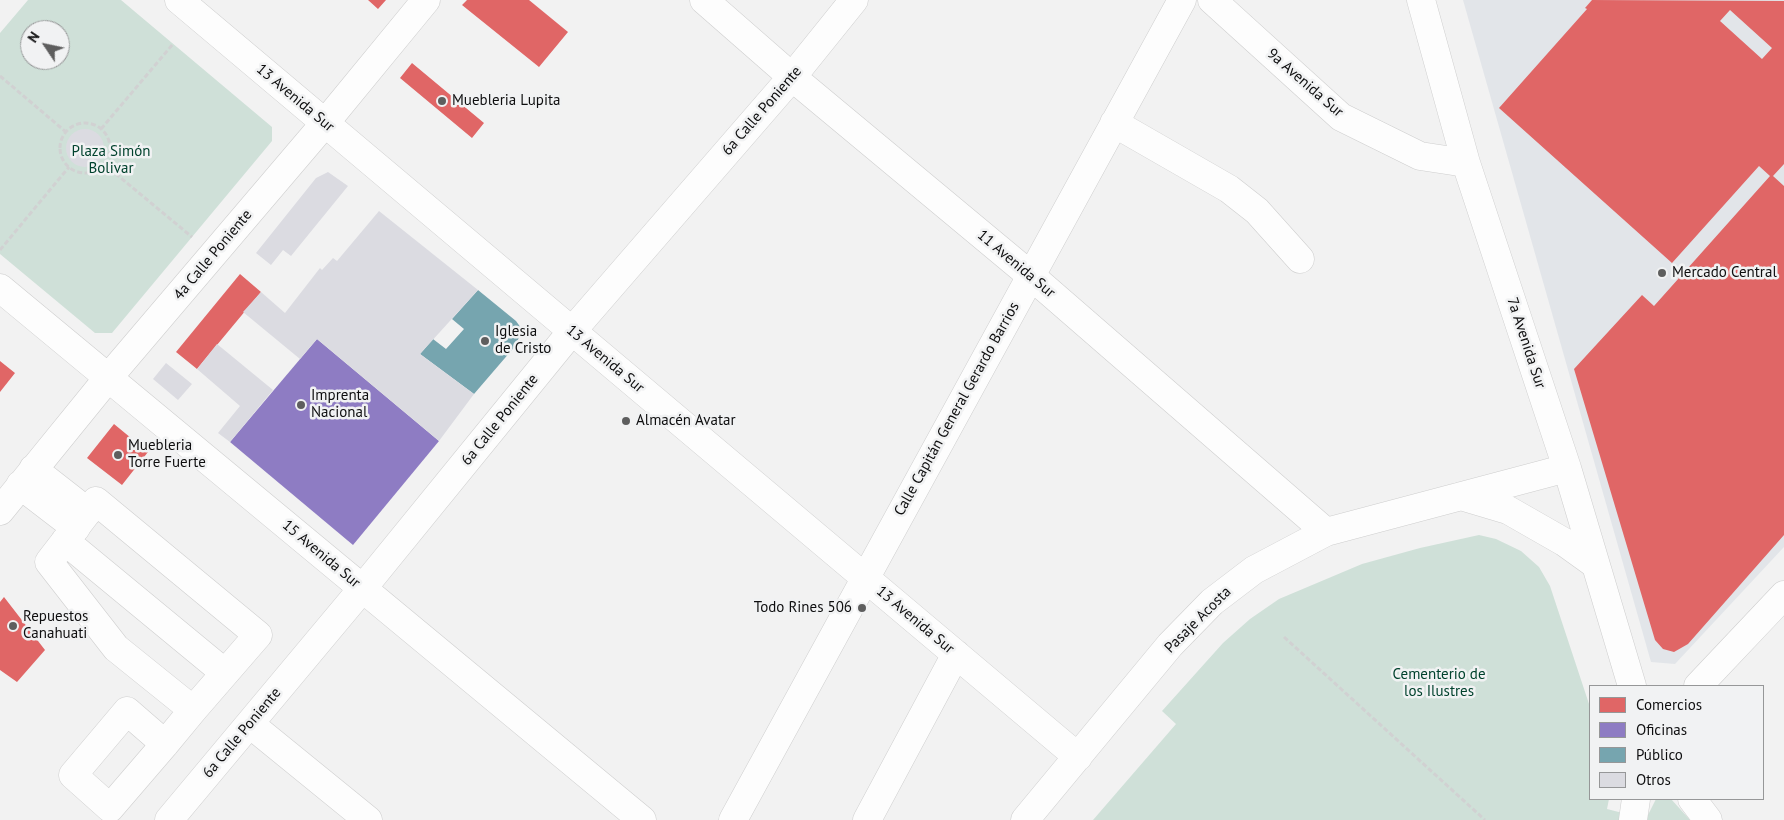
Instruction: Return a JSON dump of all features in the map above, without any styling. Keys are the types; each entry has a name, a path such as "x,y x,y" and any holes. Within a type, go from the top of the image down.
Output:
{"street":[{"name":"4a Calle Poniente","path":"0,511 108,378 325,123 426,0"},
{"name":"11 Avenida Sur","path":"704,0 792,77 1030,275 1326,532"},
{"name":"6a Calle Poniente","path":"169,820 362,589 572,331 792,77 854,0"},
{"name":"Calle Capitán General Gerardo Barrios","path":"734,820 865,577 1182,0"},
{"name":"9a Avenida Sur","path":"1212,0 1341,117 1420,156 1466,164"},
{"name":"7a Avenida Sur","path":"1421,0 1466,164 1567,468 1632,685"},
{"name":"13 Avenida Sur","path":"197,6 325,123 1078,757"},
{"path":"1114,123 1229,189 1257,211 1300,258"},
{"name":"15 Avenida Sur","path":"0,288 642,820"},
{"name":"Pasaje Acosta","path":"1025,820 1170,646 1212,602 1254,570 1326,532 1567,468"},
{"path":"26,477 225,673"},
{"path":"1459,496 1508,510 1564,542 1596,564"},
{"path":"165,744 258,635 96,501 49,562 116,648 193,710"},
{"path":"1699,685 1784,595"},
{"path":"867,820 956,654"},
{"path":"250,724 368,820"},
{"path":"1633,820 1636,800"},
{"path":"1693,800 1708,820"}],"path":[{"path":"101,129 173,44"},
{"path":"0,76 66,132"},
{"path":"83,123 96,125 101,129 106,134 110,146 104,164 88,173 69,167 60,149 66,132 83,123"},
{"path":"104,164 192,238"},
{"path":"0,250 69,167"},
{"path":"1284,637 1485,820"}],"shaded area":[{"name":"Mercado Central","path":"1463,0 1784,0 1784,547 1675,664 1651,662"}],"green space":[{"name":"Plaza Simón Bolivar","path":"28,0 121,0 272,127 272,141 112,333 95,333 0,254 0,33"},
{"name":"Cementerio de los Ilustres","path":"1479,535 1496,539 1521,551 1539,567 1550,586 1589,704 1589,800 1609,800 1607,809 1646,819 1656,800 1672,800 1690,820 1093,820 1176,724 1162,711 1223,643 1250,619 1279,599 1362,564 1420,548"}],"building: Comercios":[{"path":"368,0 386,0 378,9"},
{"path":"467,0 529,0 568,32 539,67 462,5"},
{"name":"Mercado Central","path":"1592,0 1784,1 1784,164 1773,176 1784,186 1784,535 1688,644 1674,652 1663,649 1655,640 1574,369 1642,295 1654,306 1770,176 1759,166 1672,263 1499,108 1587,9 1585,8","holes":["1730,10 1772,48 1762,59 1720,21"]},
{"name":"Muebleria Lupita","path":"412,63 484,123 472,138 400,78"},
{"path":"240,274 261,292 197,369 176,352"},
{"path":"0,361 15,373 0,392"},
{"name":"Muebleria Torre Fuerte","path":"114,424 148,452 122,485 87,458"},
{"name":"Repuestos Canahuati","path":"4,597 45,650 17,682 0,670 0,602"}],"building: Oficinas":[{"path":"317,339 439,441 353,545 230,442"}],"building: Público":[{"name":"Iglesia de Cristo","path":"478,290 516,321 521,328 517,344 474,394 420,354 433,339 446,349 464,329 452,319"}],"building: Otros":[{"path":"85,129 98,135 104,148 98,161 85,167 72,161 66,148 72,135"},
{"path":"328,172 348,186 291,256 283,250 271,265 256,253 316,178"},
{"path":"379,211 478,290 420,354 474,394 439,441 317,339 300,359 243,312 261,292 285,313 320,268 322,270 333,258 337,261"},
{"path":"217,344 273,390 230,442 218,433 240,406 197,369"},
{"path":"166,363 192,384 178,400 153,379"}],"place":[{"name":"Muebleria Lupita","path":"442,101"},
{"name":"Mercado Central","path":"1662,273"},
{"name":"Iglesia de Cristo","path":"485,341"},
{"name":"Imprenta Nacional","path":"301,405"},
{"name":"Almacén Avatar","path":"626,421"},
{"name":"Muebleria Torre Fuerte","path":"118,455"},
{"name":"Todo Rines 506","path":"862,608"},
{"name":"Repuestos Canahuati","path":"13,626"}]}
